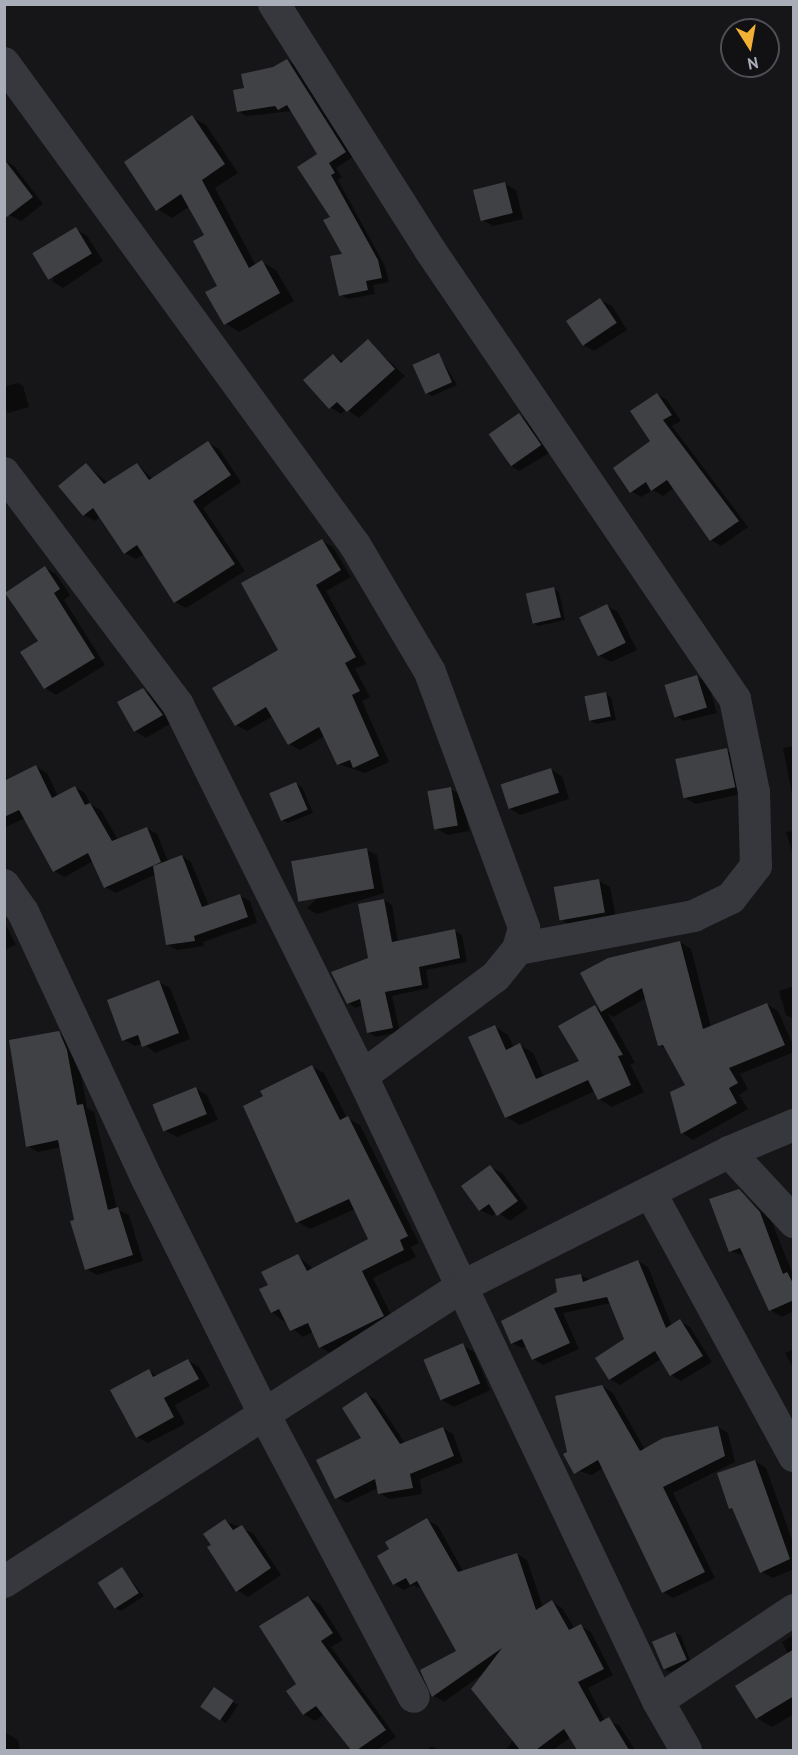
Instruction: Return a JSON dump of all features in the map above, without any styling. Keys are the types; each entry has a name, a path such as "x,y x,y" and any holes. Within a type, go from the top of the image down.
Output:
{"street":[{"path":"274,4 430,250 735,699 754,792 756,866 731,898 694,916 518,949"},
{"path":"4,63 355,545 430,672 524,928 518,949 495,977 362,1076"},
{"path":"4,473 178,705 362,1076 658,1701 686,1750"},
{"path":"4,885 22,912 146,1177 264,1414 414,1697"},
{"path":"4,1582 463,1286 729,1152 794,1125"},
{"path":"729,1152 794,1222"},
{"path":"650,1192 794,1456"},
{"path":"658,1701 794,1610"}],"building":[{"path":"287,59 346,152 329,163 335,173 331,175 378,260 382,278 366,281 368,290 339,296 330,256 342,254 323,220 330,217 297,167 317,154 287,105 278,110 275,106 237,112 233,90 244,88 241,74 273,67"},
{"path":"192,115 225,164 202,180 249,268 262,260 280,293 224,325 205,292 217,286 193,241 204,235 181,194 156,211 124,162"},
{"path":"4,159 33,197 4,219"},
{"path":"505,182 513,213 481,221 473,190"},
{"path":"76,227 92,254 48,280 32,253"},
{"path":"600,298 617,323 583,346 566,321"},
{"path":"368,339 395,369 347,412 337,402 329,409 303,380 333,354 341,363"},
{"path":"439,353 452,382 426,394 413,365"},
{"path":"657,393 672,415 663,420 739,521 710,541 667,480 651,491 646,482 630,493 613,468 650,441 630,411"},
{"path":"519,413 541,445 511,466 489,434"},
{"path":"208,441 231,475 193,501 235,564 174,603 137,545 124,554 93,508 83,516 58,486 86,463 104,484 137,463 149,480"},
{"path":"322,539 341,570 316,585 356,657 345,663 360,691 352,695 379,756 353,768 350,760 337,765 319,727 288,745 266,707 235,726 212,688 278,650 241,583"},
{"path":"45,566 60,589 54,593 95,658 44,689 20,652 38,641 5,593"},
{"path":"554,587 561,617 533,624 526,594"},
{"path":"607,604 626,643 598,656 579,618"},
{"path":"697,675 707,708 674,717 664,685"},
{"path":"143,688 163,715 134,732 117,702"},
{"path":"606,692 611,717 589,721 584,696"},
{"path":"727,748 735,787 683,798 675,759"},
{"path":"36,765 52,798 75,786 85,805 90,803 112,841 147,827 161,862 104,888 88,853 53,872 19,810 4,817 4,781"},
{"path":"551,768 559,793 509,809 501,784"},
{"path":"296,782 308,810 281,821 269,793"},
{"path":"451,787 458,825 434,830 427,791"},
{"path":"367,848 374,888 298,902 291,861"},
{"path":"182,855 202,907 240,894 248,917 194,936 195,941 166,945 153,866"},
{"path":"599,879 605,912 560,920 554,887"},
{"path":"384,899 392,942 455,929 460,958 419,967 422,985 385,992 393,1028 367,1033 360,999 347,1004 331,972 368,958 358,904"},
{"path":"680,941 703,1029 767,1003 785,1045 729,1068 738,1083 729,1088 737,1103 681,1134 670,1092 685,1085 663,1045 658,1046 642,988 601,1012 580,973 608,958"},
{"path":"159,980 179,1033 142,1047 138,1035 122,1041 107,1000"},
{"path":"595,1005 623,1055 618,1056 631,1085 598,1100 588,1080 505,1118 468,1037 495,1025 506,1050 520,1043 536,1079 579,1061 558,1026"},
{"path":"59,1031 67,1050 77,1105 83,1104 108,1210 118,1207 133,1255 85,1270 70,1221 74,1220 58,1140 26,1147 9,1040"},
{"path":"312,1065 340,1120 348,1116 408,1236 400,1240 404,1250 362,1271 384,1316 319,1348 308,1323 290,1331 279,1309 271,1313 259,1289 268,1285 261,1272 298,1254 307,1271 368,1239 349,1199 296,1223 243,1106 263,1096 260,1091"},
{"path":"196,1087 207,1114 163,1131 152,1105"},
{"path":"490,1165 518,1201 497,1216 489,1204 479,1211 461,1186"},
{"path":"739,1189 760,1212 783,1274 787,1272 794,1285 794,1300 769,1311 740,1248 729,1252 709,1199"},
{"path":"638,1260 666,1328 680,1319 703,1356 670,1376 655,1351 609,1380 595,1358 624,1339 607,1297 554,1308 570,1343 532,1360 522,1339 511,1344 501,1321 557,1292 555,1279 581,1274 583,1282"},
{"path":"463,1343 480,1384 441,1400 423,1360"},
{"path":"188,1359 199,1379 164,1398 174,1417 136,1438 110,1390 149,1369 153,1377"},
{"path":"602,1385 640,1451 663,1438 718,1426 725,1456 663,1487 705,1572 662,1593 598,1460 574,1474 563,1454 567,1452 555,1396"},
{"path":"366,1392 400,1444 443,1427 454,1456 410,1474 413,1488 378,1494 375,1479 335,1499 316,1460 361,1438 342,1408"},
{"path":"755,1460 790,1559 760,1573 732,1508 729,1509 717,1473"},
{"path":"427,1518 458,1572 517,1553 536,1610 552,1600 569,1630 581,1624 604,1669 578,1682 600,1722 609,1717 629,1750 577,1750 564,1729 536,1750 520,1750 471,1689 502,1648 432,1697 420,1670 456,1651 417,1581 410,1585 406,1578 393,1585 377,1556 389,1549 385,1542"},
{"path":"225,1519 233,1530 242,1525 271,1568 236,1592 207,1547 211,1545 203,1534"},
{"path":"122,1567 139,1593 115,1609 98,1583"},
{"path":"308,1596 333,1633 321,1641 386,1730 357,1750 351,1750 316,1706 303,1715 286,1691 296,1684 259,1626"},
{"path":"675,1632 687,1660 664,1669 652,1642"},
{"path":"794,1649 794,1696 756,1719 735,1686"},
{"path":"214,1687 234,1701 220,1720 200,1707"}]}
